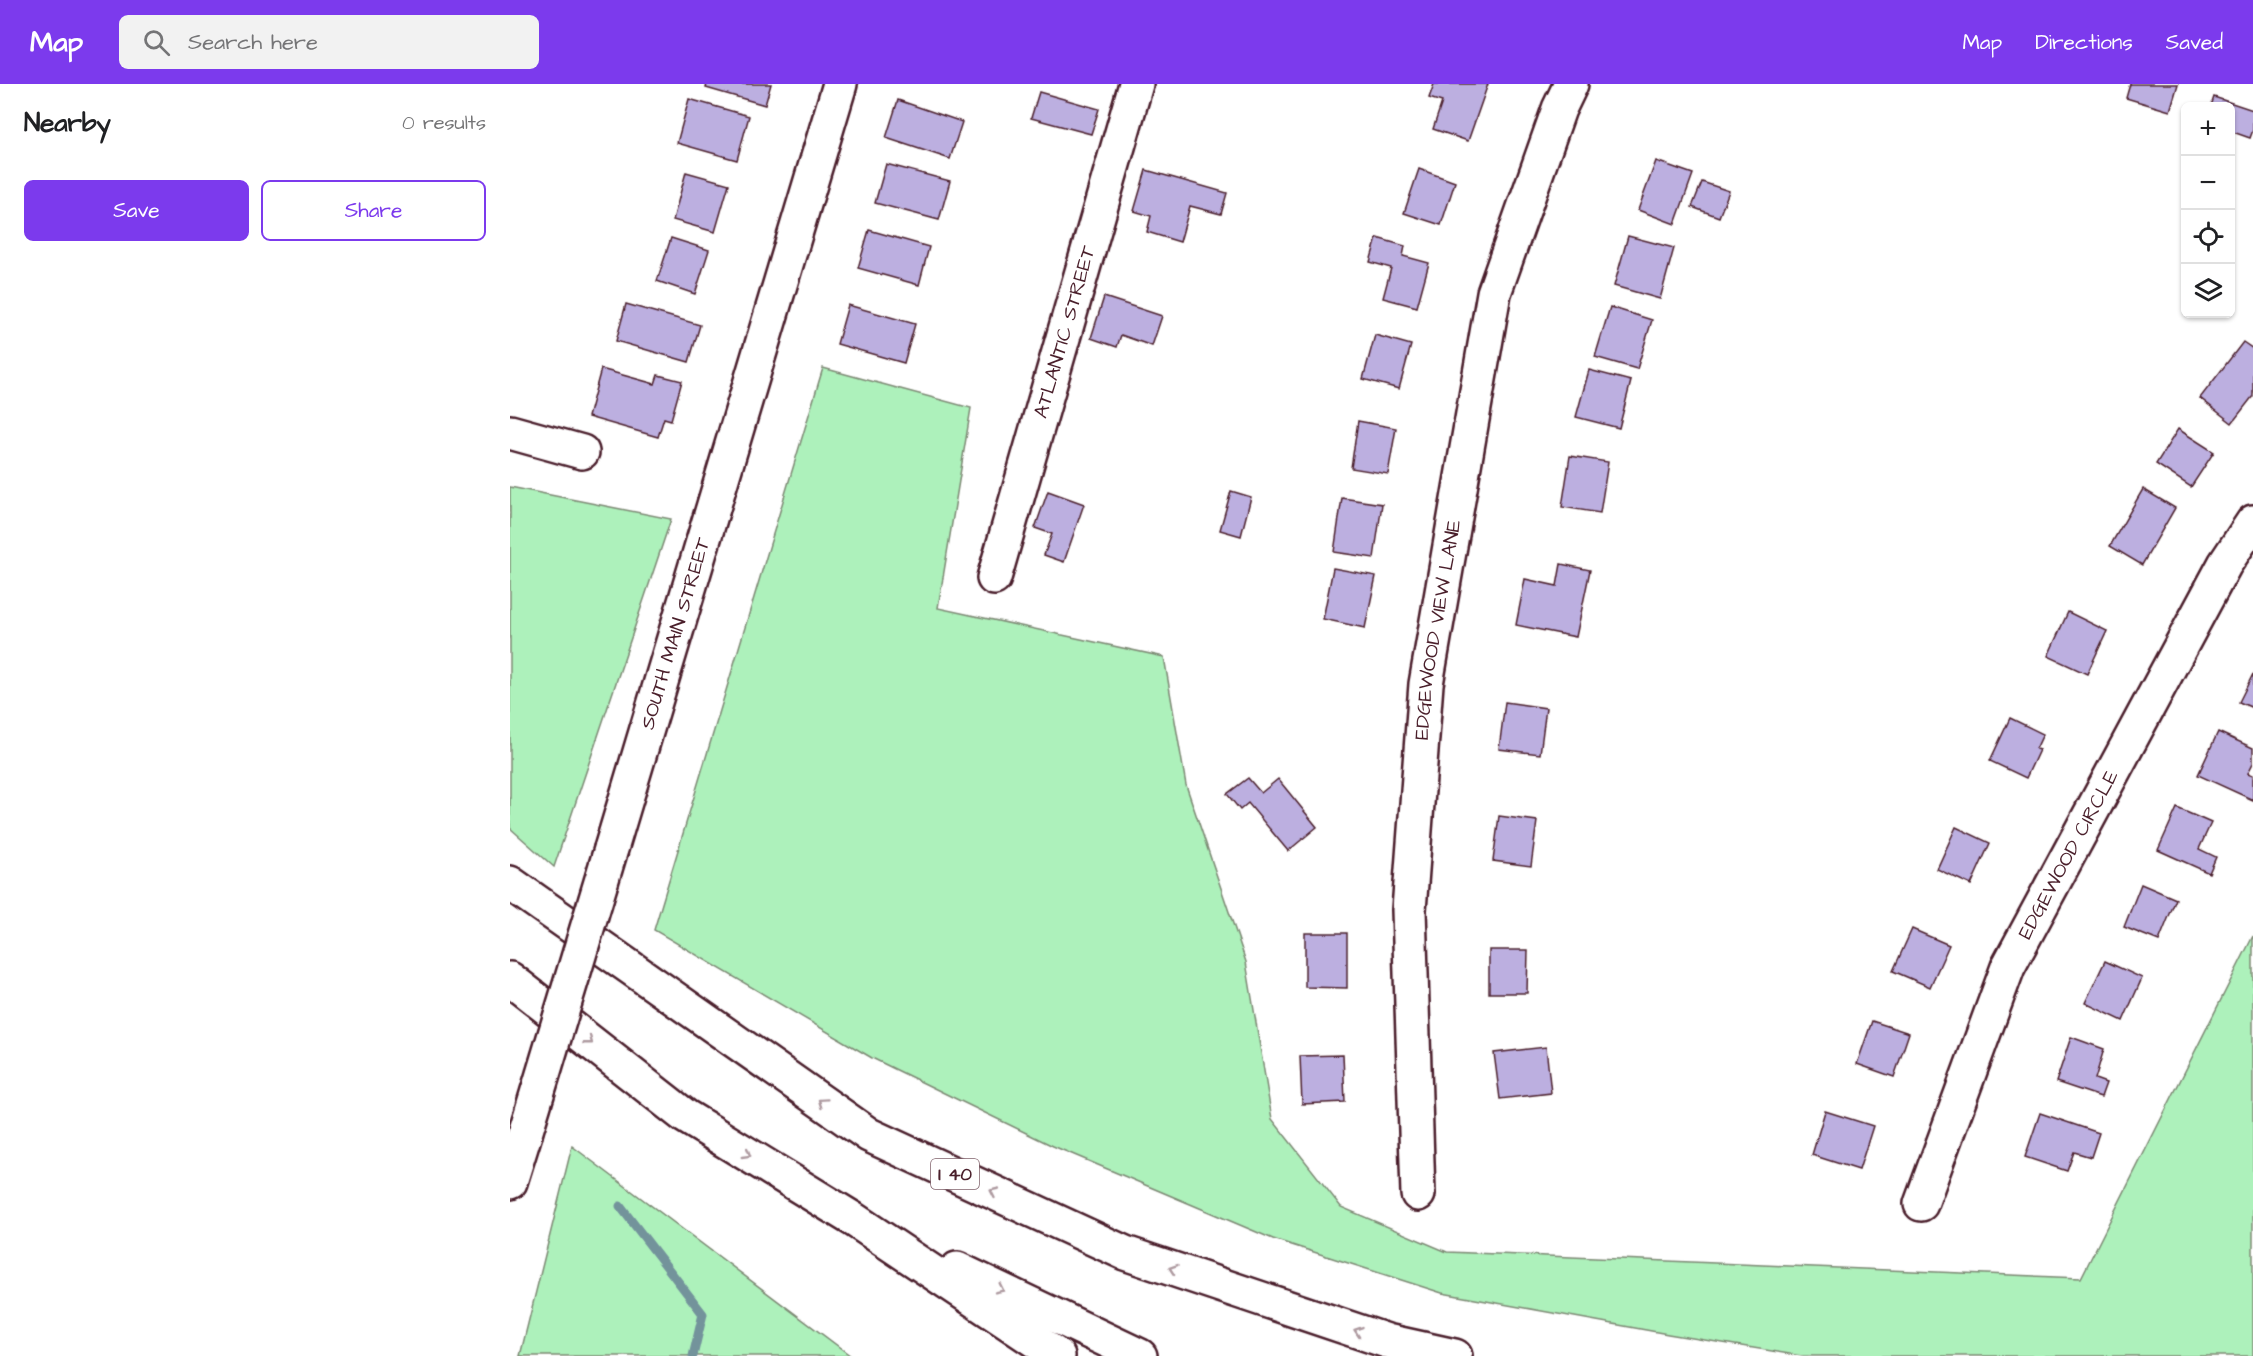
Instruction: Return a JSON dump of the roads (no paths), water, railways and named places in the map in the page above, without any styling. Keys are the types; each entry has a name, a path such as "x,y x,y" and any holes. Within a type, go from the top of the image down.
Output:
{"main road":[{"name":"SOUTH MAIN STREET","path":"510,1182 840,84"},
{"name":"ATLANTIC STREET","path":"994,578 1136,84"},
{"name":"EDGEWOOD VIEW LANE","path":"1418,1194 1409,910 1426,684 1494,293 1559,109 1571,84"},
{"path":"510,432 582,452"},
{"name":"EDGEWOOD CIRCLE","path":"1921,1204 2008,967 2225,564 2253,522"},
{"name":"I 40","path":"510,883 869,1135 1125,1253 1387,1341 1455,1356"},
{"path":"510,979 685,1116 853,1219 1058,1356"},
{"path":"853,1219 1140,1356"}],"waterway":[{"path":"620,1206 703,1314 693,1356"}]}
